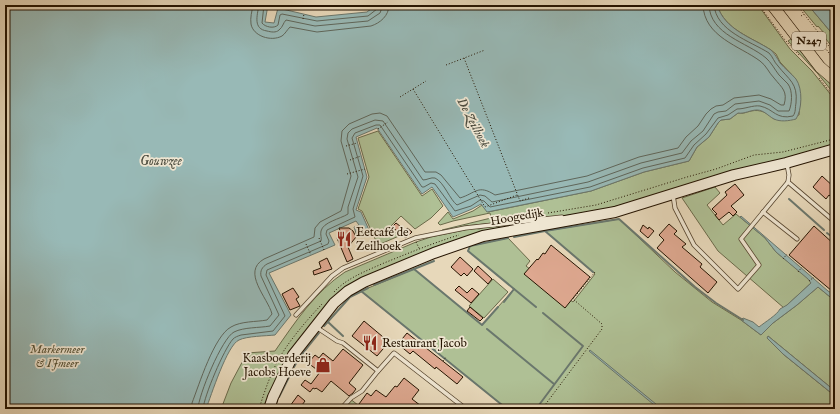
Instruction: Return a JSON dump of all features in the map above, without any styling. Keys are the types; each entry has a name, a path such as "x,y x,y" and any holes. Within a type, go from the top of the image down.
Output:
{"main road":[{"name":"N247","path":"772,5 820,67 835,80"},
{"name":"N247","path":"780,5 828,65 835,80"}],"street":[{"name":"Hoogedijk","path":"268,409 272,397 293,355 334,304 348,291 364,282 483,236 615,212 734,175 786,163 835,149"}],"lane":[{"path":"767,5 790,35 799,40"},
{"path":"672,194 675,208 694,245 738,289 759,265 741,239 788,182 789,175 786,163"},
{"path":"788,182 835,222"},
{"path":"763,212 797,239"},
{"path":"296,315 332,276 343,268 415,238 480,226 571,216 584,218"},
{"path":"315,326 337,341 343,343 378,371"},
{"path":"341,409 351,398 362,391 394,353 466,409"}],"path":[{"path":"759,5 784,40 801,57"},
{"path":"797,5 835,54"},
{"path":"303,19 304,14"},
{"path":"823,45 835,61"},
{"path":"446,65 484,50"},
{"path":"464,58 517,195 520,201 529,198"},
{"path":"815,74 835,98"},
{"path":"400,97 426,81"},
{"path":"413,89 485,207 517,195"},
{"path":"378,129 388,122"},
{"path":"346,146 357,143"},
{"path":"350,160 361,156"},
{"path":"347,174 365,169"},
{"path":"319,238 324,250"},
{"path":"306,244 311,255"},
{"path":"782,259 787,254"},
{"path":"798,272 802,267"},
{"path":"542,409 602,329 602,324 573,299 595,272"},
{"path":"809,281 814,277"},
{"path":"443,361 446,356"}],"green space":[{"path":"717,5 758,5 790,49 812,71 835,100 835,145 588,214 465,226 442,230 491,218 490,213 440,225 438,223 448,212 453,219 473,211 482,205 488,212 591,191 644,172 689,161 697,147 709,137 721,120 730,119 738,113 761,111 774,119 799,115 800,99 793,76 780,62 776,54 732,27 721,14"},
{"path":"799,5 808,5 835,37 835,51 823,35 824,33 818,26 817,27"},
{"path":"791,39 835,90 835,95 788,41"},
{"path":"378,131 422,196 432,189 443,206 431,218 415,229 401,216 390,227 399,236 378,245 362,211 358,209 369,177 358,138"},
{"path":"715,187 720,193 707,205 723,225 736,214 765,238 776,252 809,279 811,283 784,308 718,251 682,198"},
{"path":"619,219 675,272 712,302 741,320 761,335 773,323 818,287 835,301 835,391 768,336 783,354 835,396 835,409 507,409 361,291 414,269 482,325 514,289 468,251 470,246 508,238 530,261 526,266 573,302 595,274 545,231"},
{"path":"532,223 410,261 329,305 306,331 288,357 266,409 221,409 231,383 247,353 275,351 306,308 324,289 345,272 431,237 474,228 479,229 488,226"},
{"path":"493,279 508,292 484,318 469,306"},
{"path":"349,398 363,409 340,409"}],"water":[{"name":"Gouwzee","path":"5,5 268,5 265,22 274,23 278,8 316,17 367,12 376,5 717,5 721,14 732,27 771,50 780,63 796,79 801,94 800,110 796,119 790,120 776,120 764,112 757,110 738,113 730,119 721,120 709,137 697,147 689,161 644,172 591,191 487,212 481,204 453,217 432,187 422,194 377,128 356,137 367,177 356,210 361,212 369,230 357,236 354,227 359,225 356,221 329,233 335,245 269,273 291,315 275,335 247,338 239,340 234,344 229,351 215,383 206,409 5,409"},
{"path":"808,5 835,5 835,37"},
{"path":"741,216 828,291 835,295 835,301 818,287 773,323 761,335 741,320 743,318 753,322 759,327 787,305 811,283 776,252 765,238 740,217"},
{"path":"768,336 835,391 835,396 783,354 767,338"},
{"path":"590,350 662,409 659,409 589,351"}],"building":[{"path":"822,176 835,188 835,200 829,195 826,199 813,187"},
{"path":"735,184 744,195 731,206 737,212 733,216 729,212 719,220 715,215 717,214 712,209 727,195 725,192"},
{"path":"396,223 405,230 407,228 412,232 406,238 392,227"},
{"path":"669,224 677,231 674,234 686,244 682,247 702,264 700,267 717,282 708,293 657,248 664,240 659,235"},
{"path":"643,225 654,231 648,238 640,231"},
{"path":"814,226 835,245 835,288 832,291 789,255"},
{"path":"339,228 349,228 353,231 356,237 348,247 353,259 347,262 337,238 341,233"},
{"path":"551,245 590,277 565,308 524,274 543,253 545,254"},
{"path":"460,257 473,269 467,276 464,273 461,276 451,267"},
{"path":"327,258 332,269 314,275 313,271 321,268 319,262"},
{"path":"478,266 492,279 488,284 474,271"},
{"path":"459,286 467,293 472,288 479,294 471,303 455,290"},
{"path":"293,288 299,297 296,299 300,306 290,310 282,294"},
{"path":"470,307 483,318 480,321 467,311"},
{"path":"364,321 389,342 377,356 352,336"},
{"path":"407,333 463,377 457,384 436,367 435,369 413,351 410,354 398,344"},
{"path":"343,349 363,365 349,383 356,389 353,393 349,396 331,381 322,392 316,388 313,388 310,392 301,385 305,380 311,384 320,372 308,363 315,355 319,358 323,353 333,361"},
{"path":"404,378 419,390 412,399 425,409 366,409 359,404 367,393 371,396 376,390 386,397"},
{"path":"298,395 305,401 299,409 294,409 290,406"}],"waterway":[{"path":"789,199 824,230"},
{"path":"514,237 619,219 695,287 716,303 743,320"},
{"path":"545,231 593,272"},
{"path":"827,233 835,239"},
{"path":"508,238 470,246 468,251 536,307"},
{"path":"374,285 434,261"},
{"path":"414,269 482,325 498,307"},
{"path":"324,326 350,297 368,288"},
{"path":"504,302 514,289"},
{"path":"361,291 507,409"},
{"path":"536,409 583,346 543,313"},
{"path":"328,322 343,336"},
{"path":"487,329 554,384"},
{"path":"294,367 299,358 319,333"},
{"path":"279,397 292,371"},
{"path":"274,409 277,401"}],"place":[{"name":"Eetcafé de Zeilhoek","path":"344,239"},
{"name":"Restaurant Jacob","path":"370,343"},
{"name":"Kaasboerderij Jacobs Hoeve","path":"323,365"}],"water label":[{"name":"De Zeilhoek","path":"473,123"}],"park label":[{"name":"Markermeer & IJmeer","path":"57,356"}]}
